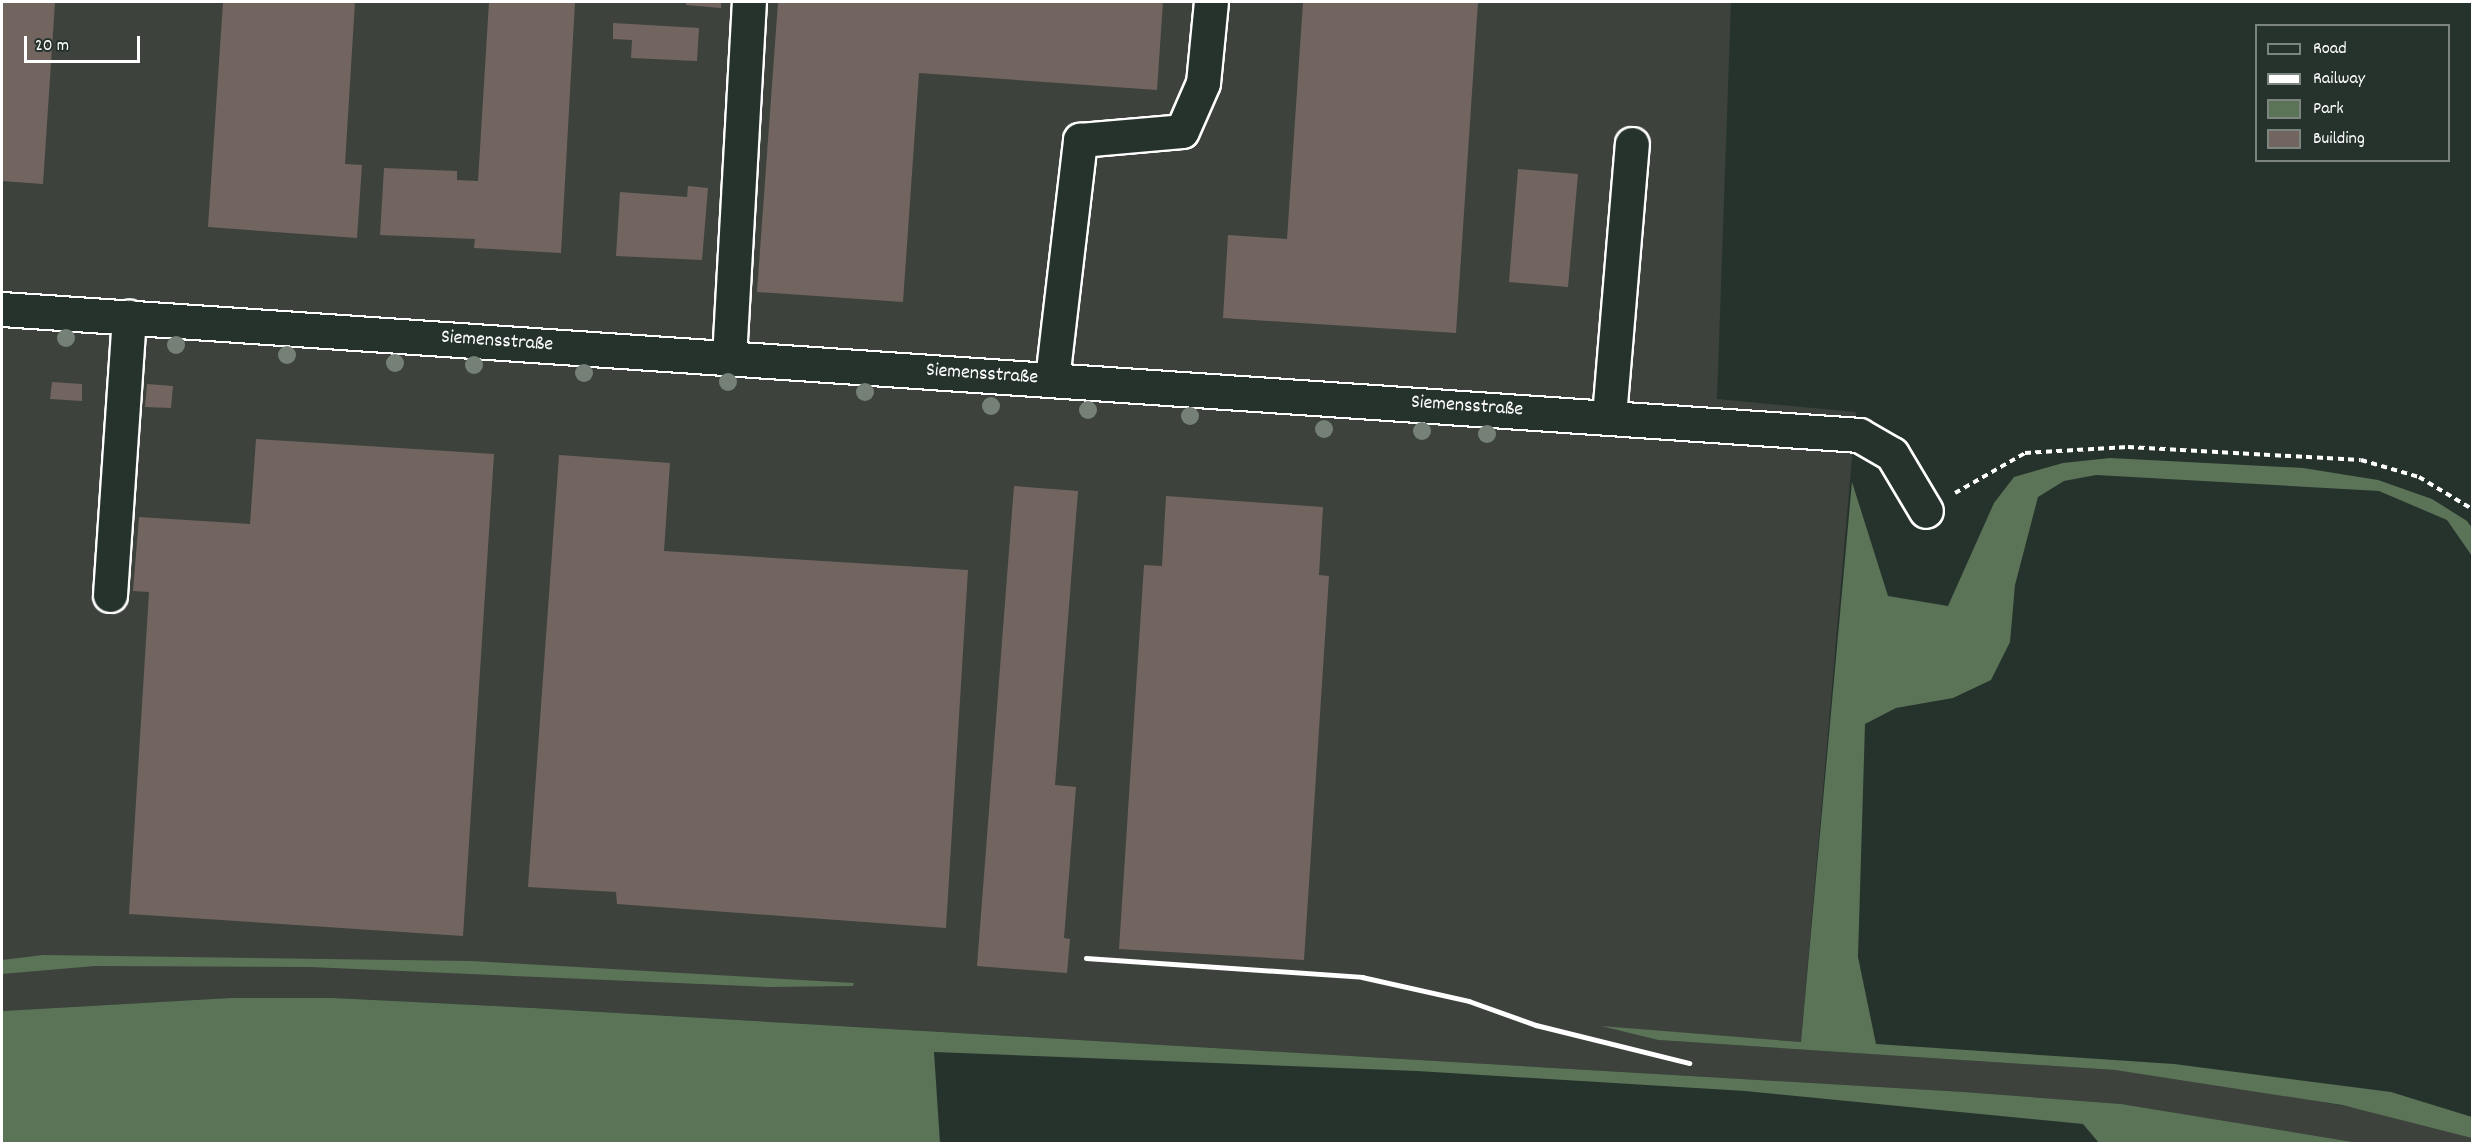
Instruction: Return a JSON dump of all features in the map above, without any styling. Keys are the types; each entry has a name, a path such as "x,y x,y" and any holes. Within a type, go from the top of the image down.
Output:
{"street":[{"path":"729,358 749,2"},
{"path":"1052,379 1080,140 1182,131 1203,83 1211,2"},
{"path":"1609,416 1632,144"},
{"name":"Siemensstraße","path":"2,309 1609,416 1859,435 1892,454 1926,511"},
{"path":"110,595 129,317"}],"path":[{"path":"1926,511 2025,453 2128,447 2361,460 2419,477 2472,509"}],"shaded area":[{"path":"2,2 1731,2 1717,399 1856,412 1801,1042 1606,1027 1658,1040 2115,1070 2231,1085 2398,1116 2472,1138 2472,1143 2359,1143 2121,1104 1964,1092 533,1008 334,998 230,998 2,1011"}],"green space":[{"path":"2110,458 2303,468 2378,480 2432,499 2467,521 2472,528 2472,556 2447,520 2379,491 2096,475 2064,481 2038,497 2015,585 2010,642 1991,680 1953,698 1896,708 1865,724 1858,957 1876,1044 2174,1064 2391,1092 2472,1117 2472,1138 2342,1105 2115,1070 1658,1040 1601,1026 1801,1042 1852,482 1888,596 1948,606 1994,503 2014,477 2063,463"},
{"path":"43,955 472,961 854,983 853,986 768,987 310,967 95,966 2,974 2,960"},
{"path":"230,998 334,998 533,1008 1964,1092 2121,1104 2359,1143 2099,1143 2083,1124 1745,1091 1417,1071 934,1052 940,1143 2,1143 2,1011"}],"building":[{"path":"2,2 55,2 43,184 2,181"},
{"path":"223,2 355,2 345,164 362,165 357,238 208,227"},
{"path":"489,2 575,2 561,253 474,248 475,239 380,235 384,168 457,171 457,180 478,181"},
{"path":"686,2 721,2 721,8 686,5"},
{"path":"778,2 1163,2 1157,90 919,73 903,302 757,292"},
{"path":"1303,2 1478,2 1456,333 1223,318 1228,235 1287,239"},
{"path":"613,23 699,28 697,61 631,58 632,40 613,39"},
{"path":"1518,169 1578,174 1568,287 1509,282"},
{"path":"688,186 708,188 702,260 616,256 620,192 687,197"},
{"path":"52,382 82,384 82,401 50,399"},
{"path":"147,384 173,386 171,408 145,407"},
{"path":"256,439 494,454 463,936 129,914 149,592 133,591 139,517 250,524"},
{"path":"559,455 670,463 664,551 968,570 946,928 617,904 616,892 528,887"},
{"path":"1014,486 1078,491 1055,785 1076,787 1064,938 1070,939 1067,973 977,966"},
{"path":"1166,496 1323,507 1319,575 1329,576 1304,960 1119,949 1144,565 1162,566"}],"railway":[{"path":"1086,958 1362,977 1469,1001 1536,1025 1689,1063"}]}
